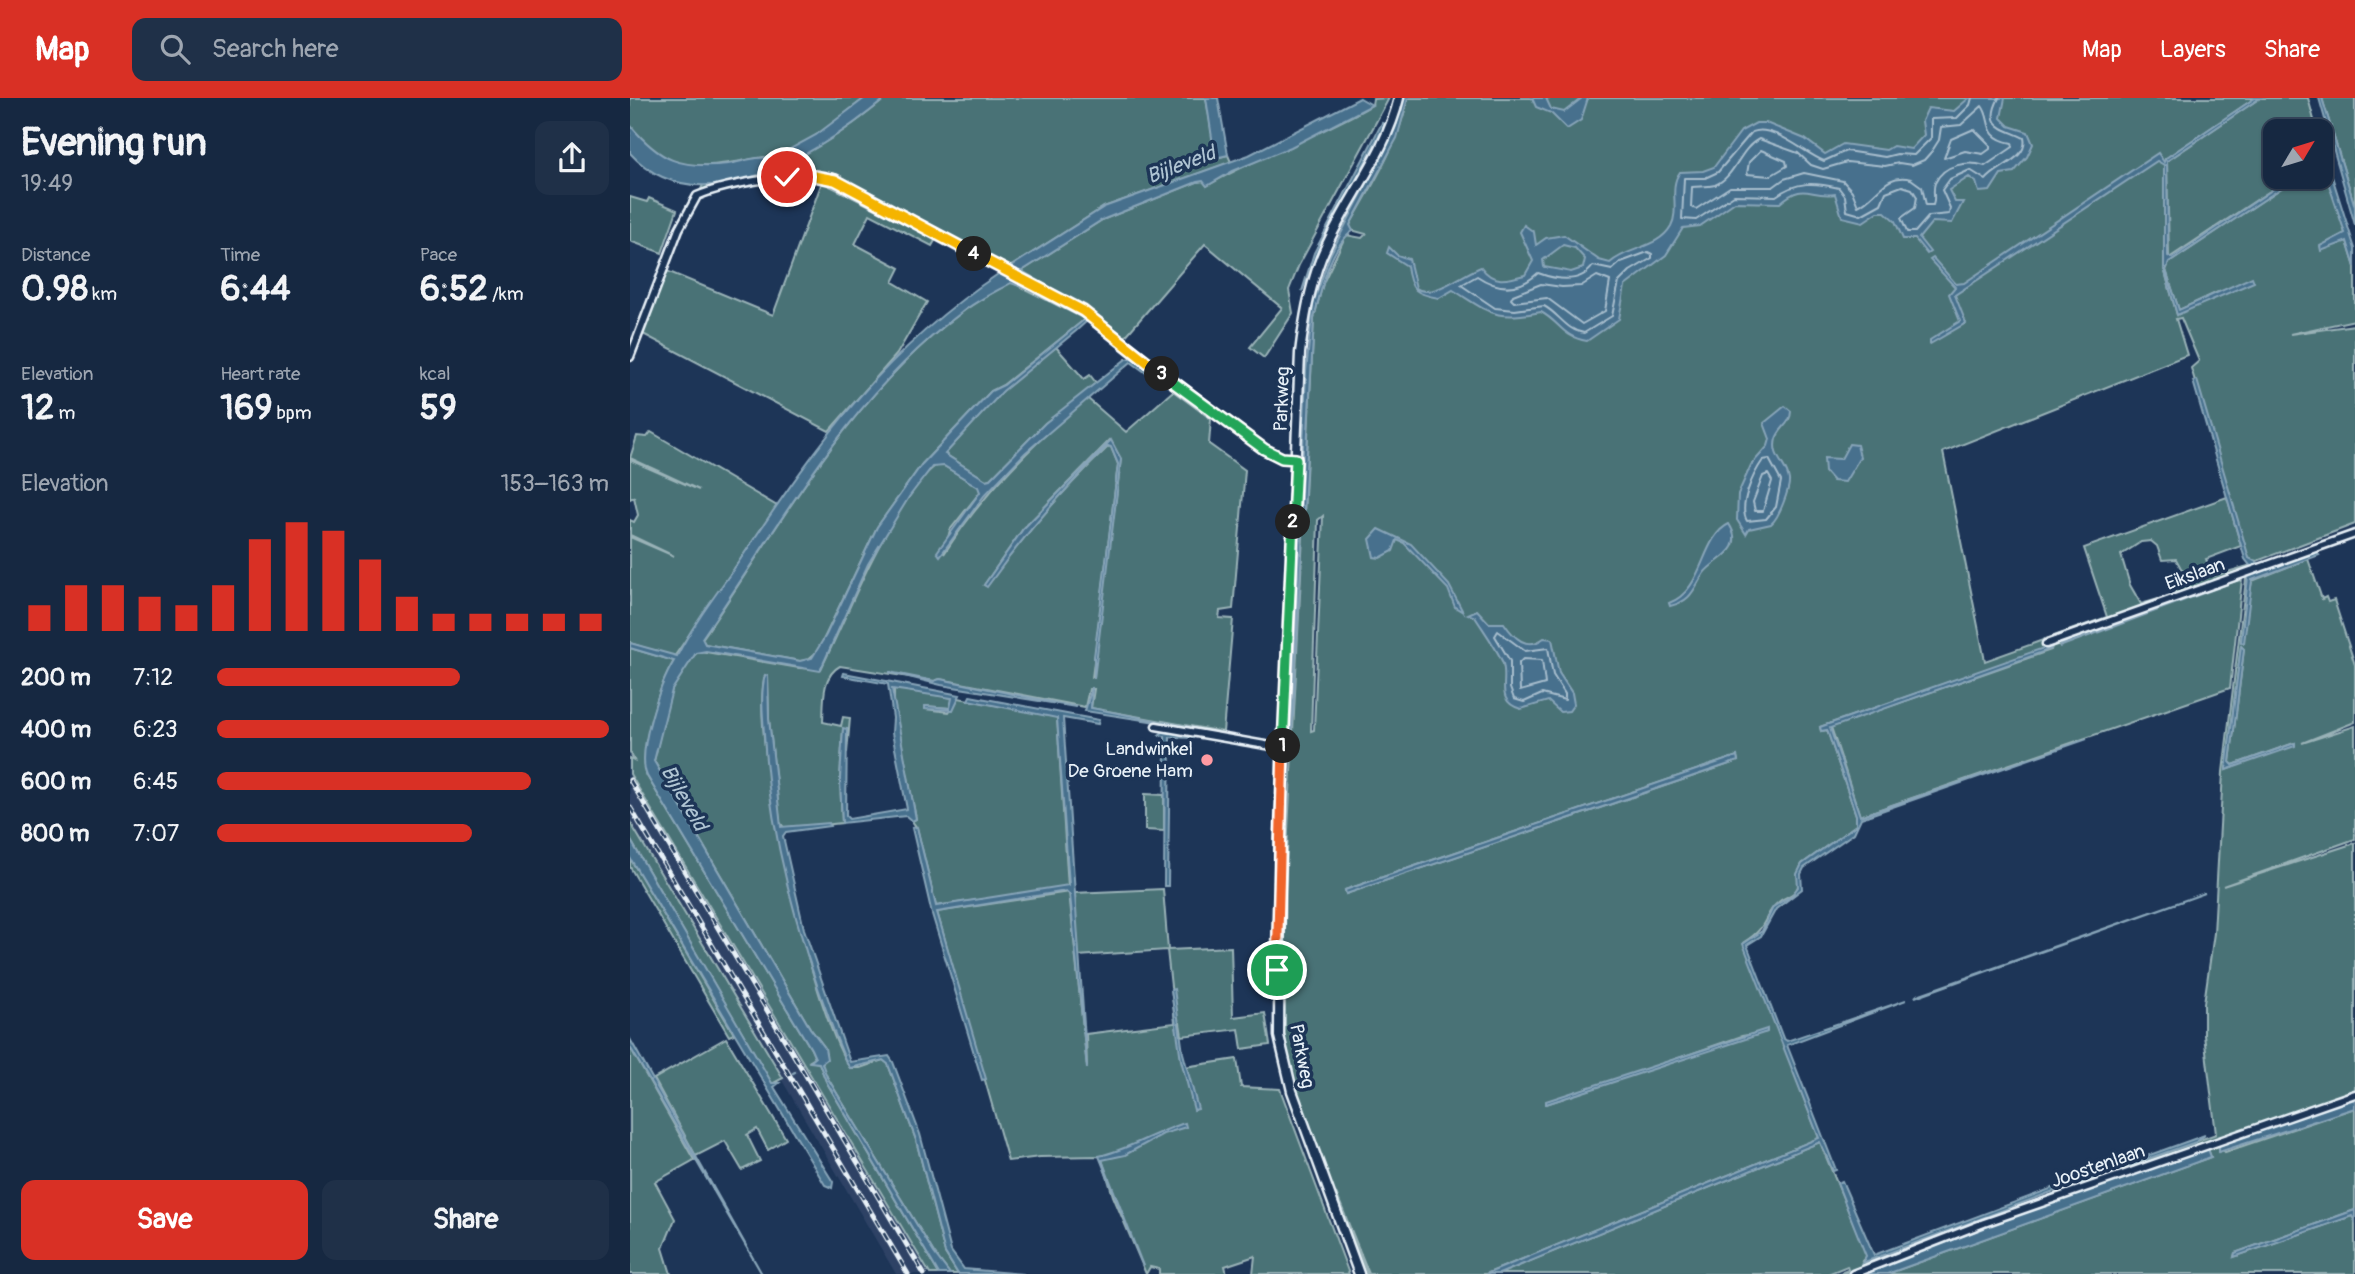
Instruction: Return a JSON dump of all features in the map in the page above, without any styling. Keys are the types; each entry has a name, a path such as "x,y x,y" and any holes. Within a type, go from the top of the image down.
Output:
{"street":[{"name":"Parkweg","path":"1359,1274 1292,1091 1279,1035 1277,970 1283,748 1300,353 1311,287 1322,256 1385,142 1399,98"},
{"path":"1385,109 1395,113"},
{"path":"630,357 679,229 697,196 787,177 814,176 835,180 1083,311 1264,449 1282,458 1296,459"},
{"name":"Eikslaan","path":"2046,644 2355,534"},
{"path":"1156,726 1283,748"},
{"name":"Joostenlaan","path":"1853,1274 2006,1215 2355,1094"}],"shaded area":[{"path":"630,774 930,1274 896,1274 630,822"}],"green space":[{"path":"630,98 865,98 816,136 787,153 723,164 694,165 668,160 649,148 630,125"},
{"path":"886,98 1206,98 1216,158 1228,155 1231,162 1104,207 1010,267 825,172 795,172 699,193 703,185 755,174 823,144"},
{"path":"1389,98 1299,265 1289,290 1293,313 1264,358 1250,347 1282,308 1205,244 1124,338 1087,309 1022,271 1102,220 1197,182 1203,181 1207,186 1352,116 1372,105 1373,99"},
{"path":"1408,98 2255,98 2165,159 2164,268 2177,315 2218,292 2179,310 2166,270 2169,263 2280,189 2333,189 2333,185 2345,233 2320,247 2347,241 2355,267 2355,320 2290,334 2355,325 2355,524 2257,561 2249,559 2191,368 2199,361 2181,318 2176,319 2187,355 1943,452 1985,661 2107,617 2084,548 2227,497 2241,546 2206,559 2213,576 2248,566 2236,581 2242,579 2230,688 1860,816 1831,727 2051,650 2052,646 1820,727 1821,731 1827,730 1856,815 1856,825 1802,864 1795,891 1775,905 1758,931 1744,942 1819,1138 1486,1274 1369,1274 1336,1193 1367,1274 1363,1274 1294,1084 1283,1028 1284,910 1314,318 1323,283 1346,235 1362,238 1366,234 1351,230 1350,225 1384,164 1398,132","holes":["1323,516 1314,730 1311,731 1318,520","2151,541 2157,546 2162,560 2176,559 2182,570 2178,577 2170,579 2176,594 2141,604 2130,585 2121,555 2141,542","1737,756 1738,761 1346,894 1345,890","1767,1032 1752,1035 1546,1104 1742,1036"]},
{"path":"2260,98 2308,98 2314,119 2263,119 2263,189 2273,189 2169,258 2167,161"},
{"path":"2322,98 2355,98 2355,207 2333,134 2333,119 2328,119"},
{"path":"822,182 936,239 932,246 870,214 855,244 900,268 893,282 927,302 897,354 829,431 643,334 667,271 773,315"},
{"path":"630,197 647,202 649,198 677,210 662,253 630,241"},
{"path":"1011,282 1085,319 1003,385 991,391 922,464 877,527 818,651 807,660 800,661 705,644 702,639 789,508 850,423 884,383 921,346 967,309"},
{"path":"1056,347 1084,379 1090,375 1097,384 1045,423 990,479 986,480 945,454 1002,391"},
{"path":"1173,391 1211,419 1209,444 1245,470 1233,609 1220,611 1219,618 1233,619 1223,732 1091,708 1094,689 1089,689 1085,707 940,679 934,681 840,666 829,676 823,722 841,726 843,717 850,718 847,753 847,729 843,729 840,779 842,823 785,829 780,822 769,719 768,677 765,676 762,708 775,813 787,875 819,993 835,1038 850,1068 860,1068 883,1060 888,1064 916,1140 945,1253 958,1274 950,1274 934,1253 827,1077 821,1063 825,1048 810,1028 654,761 674,686 689,660 700,651 799,668 821,669 869,566 891,526 918,484 937,465 944,466 979,487 980,492 950,530 944,554 992,490 1087,398 1126,432","holes":["1110,440 1121,459 1092,678 1118,464 1111,447 1109,446 1060,496 987,586 984,585 1023,529"]},
{"path":"651,432 777,506 674,657 630,643 630,537 674,556 630,535 630,520 634,522 638,515 634,497 630,499 630,460 699,490 630,458 637,436 647,437"},
{"path":"2308,559 2322,599 2326,597 2328,602 2334,600 2355,665 2355,722 2302,743 2355,726 2355,839 2223,886 2355,843 2355,1097 2219,1146 2225,1152 2355,1108 2355,1210 2235,1253 2234,1257 2352,1216 2355,1221 2355,1274 1887,1274 2211,1157 2208,1149 2006,1219 1864,1274 1857,1274 1857,1271 1838,1274 1848,1270 1847,1266 1828,1274 1499,1274 1820,1142 1867,1256 1862,1261 1866,1263 2216,1134 2204,1035 2204,1003 2214,933 2223,772 2246,579 2249,579 2241,642 2252,581","holes":["2241,646 2244,649 2230,762 2233,765 2294,743 2226,770"]},
{"path":"630,648 674,661 662,685 647,735 647,776 811,1049 815,1058 810,1061 819,1063 826,1081 939,1274 930,1274 630,774 630,758 634,760 630,752"},
{"path":"894,688 953,698 950,708 926,706 926,709 949,712 959,698 1057,717 1068,887 936,906 917,828 912,821 916,819 894,704"},
{"path":"1145,794 1164,795 1164,831 1145,830"},
{"path":"630,822 783,1078 772,1084 630,839"},
{"path":"630,858 734,1034 729,1036 630,867"},
{"path":"1163,889 1168,950 1231,947 1233,1017 1265,1013 1270,1045 1242,1049 1239,1029 1182,1036 1180,1023 1176,1024 1184,1067 1237,1059 1241,1087 1280,1089 1349,1274 1253,1274 1255,1256 1225,1266 1227,1274 1159,1274 1159,1269 1150,1267 1146,1274 1113,1196 1101,1156 1040,1157 1008,1161 937,912 1069,892 1087,1067 1086,1034 1175,1023 1167,950 1078,956 1074,893"},
{"path":"726,1038 786,1139 768,1150 757,1129 747,1135 760,1161 742,1170 725,1141 696,1156 654,1079"},
{"path":"630,1047 694,1160 655,1182 675,1219 663,1248 671,1274 630,1274"}],"water":[{"path":"865,98 886,98 830,139 797,158 761,174 726,183 691,184 659,175 630,153 630,125 651,147 672,160 684,163 711,165 755,158 772,159 816,135"},
{"path":"1206,98 1218,98 1228,155 1215,158"},
{"path":"1360,98 1372,105 1291,147 1233,171 1207,186 1203,181 1197,182 1102,220 1022,271 1033,280 1010,267 1104,207 1249,155"},
{"path":"1404,98 1408,98 1397,138 1350,225 1353,231 1332,258 1314,318 1291,755 1306,372 1313,304 1330,255 1395,129"},
{"path":"1532,98 1546,98 1551,109 1564,112 1582,98 1588,98 1581,120 1567,129 1551,113 1536,107"},
{"path":"1969,98 2005,98 2001,118 2009,126 2028,132 2033,144 2027,157 2014,172 2001,174 1990,191 1979,192 1976,182 1969,177 1949,190 1955,202 1963,202 1952,223 1932,222 1919,238 1930,252 1927,254 1915,239 1903,239 1895,221 1885,212 1878,212 1863,222 1842,217 1835,194 1802,192 1788,196 1780,203 1735,202 1700,226 1683,228 1666,255 1625,286 1619,319 1587,341 1567,333 1541,312 1503,315 1486,310 1453,290 1439,298 1420,293 1412,286 1407,266 1387,253 1389,247 1397,255 1409,259 1416,288 1423,291 1439,288 1481,267 1495,278 1525,275 1533,261 1520,232 1524,225 1534,232 1536,245 1546,238 1564,235 1599,260 1610,263 1665,234 1675,213 1675,185 1680,172 1703,171 1714,167 1741,131 1756,123 1766,123 1805,139 1825,154 1843,144 1886,150 1893,146 1911,149 1924,135 1922,121 1928,108 1954,111","holes":["1563,245 1575,248 1585,259 1583,268 1571,272 1544,267 1543,260"]},
{"path":"2255,98 2260,98 2167,161 2168,256 2172,258 2273,189 2280,189 2169,263 2166,270 2179,310 2252,277 2254,282 2177,315 2164,268 2164,165 2157,161 1955,295 1966,323 1930,344 1930,340 1960,321 1949,294 1955,287 1930,260 1933,258 1956,284 1964,283 2158,153 2164,162 2166,158"},
{"path":"2319,98 2322,98 2328,119 2325,119"},
{"path":"1382,123 1385,124 1319,251 1302,291 1314,253"},
{"path":"2333,134 2355,207 2355,225 2333,147"},
{"path":"2333,179 2355,249 2355,267 2347,241 2321,251 2320,246 2345,233 2330,189 2333,189"},
{"path":"1001,272 1026,288 1011,283 961,313 921,346 884,383 850,423 789,508 702,638 705,644 800,661 812,658 826,635 877,527 922,464 991,391 1004,385 1085,319 1087,321 1076,331 1003,391 945,454 986,480 990,479 1045,423 1126,359 1132,358 1148,370 1145,372 1131,362 1025,453 984,496 940,556 937,552 980,492 978,487 944,466 932,467 909,497 868,564 820,671 706,651 696,653 672,690 654,761 810,1028 825,1048 827,1059 822,1063 827,1077 934,1253 950,1274 939,1274 826,1081 819,1063 810,1062 815,1058 811,1049 647,776 644,765 647,735 656,701 674,661 630,648 630,643 677,656 700,617 800,473 858,399 923,333"},
{"path":"2197,380 2249,558 2258,563 2252,568 2245,559 2193,381"},
{"path":"1785,406 1791,411 1791,415 1775,445 1777,456 1789,480 1786,496 1771,524 1749,529 1746,534 1737,520 1738,494 1751,465 1768,446 1770,439 1764,423"},
{"path":"1111,440 1121,459 1094,679 1094,657 1118,464 1111,447 1108,446 1059,497 987,587 984,585 1023,529"},
{"path":"1849,444 1857,445 1860,457 1845,482 1833,481 1825,472 1824,458 1841,459"},
{"path":"1729,524 1734,533 1732,548 1704,573 1688,598 1670,606 1669,603 1680,597 1689,587 1713,540"},
{"path":"1379,529 1411,544 1449,585 1463,612 1455,607 1448,589 1404,543 1397,540 1393,551 1380,558 1374,557 1370,539"},
{"path":"2315,551 2319,555 2252,580 2244,643 2241,642 2248,577"},
{"path":"2233,582 2059,647 2069,640"},
{"path":"1477,610 1489,623 1504,623 1521,641 1532,643 1544,638 1552,639 1559,673 1572,693 1574,704 1569,711 1560,712 1548,701 1521,709 1507,701 1502,661 1475,617 1468,614"},
{"path":"2052,645 2051,649 1830,728 1860,816 2087,739 1861,818 1854,833 1804,868 1801,874 1802,889 1776,909 1761,936 1747,945 1783,1038 1787,1041 1906,1000 1787,1045 1836,1170 1833,1171 1820,1142 1499,1274 1486,1274 1819,1138 1743,944 1762,931 1773,907 1792,895 1798,887 1797,874 1802,864 1856,825 1856,815 1827,730 1821,731 1820,727"},
{"path":"2241,646 2244,649 2230,762 2233,765 2295,743 2295,746 2226,770"},
{"path":"889,672 934,681 940,679 1076,707 941,685"},
{"path":"844,673 960,695 953,710 925,709 925,706 950,708 952,698 892,689 916,819 912,821 906,816 842,823 840,779 843,728 847,729 846,816 849,819 907,809 892,733 893,718 888,684 843,676"},
{"path":"765,675 768,676 769,719 781,827 829,823 830,826 786,832 783,836 804,929 850,1062 889,1056 893,1062 920,1134 951,1251 964,1269 1024,1274 958,1274 945,1253 916,1140 888,1064 883,1060 850,1068 846,1062 803,942 773,818 762,704"},
{"path":"1092,687 1091,708 1195,728 1085,711"},
{"path":"970,696 1099,720 1098,724 1063,718 1087,1069 1070,895 1066,891 937,912 986,1079 982,1080 932,914 912,828 917,827 936,906 1069,885 1057,718 968,700"},
{"path":"1164,731 1194,738 1170,737 1168,886 1164,886 1165,736 1159,735"},
{"path":"1737,756 1738,761 1346,894 1345,890"},
{"path":"630,839 772,1083 779,1083 774,1087 833,1182 832,1188 825,1185 630,858"},
{"path":"2205,893 1915,997 1917,995"},
{"path":"1174,989 1183,1053 1198,1109 1194,1110 1181,1060 1171,990"},
{"path":"1767,1029 1767,1032 1546,1104 1546,1101"},
{"path":"630,1039 762,1274 630,1047"},
{"path":"2355,1097 2355,1108 2219,1152 2219,1146"},
{"path":"1185,1123 1186,1127 1163,1134 1125,1155 1102,1160 1143,1266 1099,1156"},
{"path":"2205,1135 2196,1142 2079,1183 2075,1182"},
{"path":"2208,1149 2211,1157 1887,1274 1864,1274 2006,1219"},
{"path":"1842,1181 1874,1255 2058,1186 2062,1188 1862,1263 1866,1256 1837,1183"},
{"path":"2355,1210 2355,1221 2352,1216 2234,1257 2235,1253"}],"railway":[{"path":"630,780 924,1274"},
{"path":"630,807 908,1274"}],"place":[{"name":"Landwinkel De Groene Ham","path":"1207,760"}],"route":[{"path":"787,177 800,175 835,180 1067,302 1097,320 1181,389 1264,449 1282,458 1296,459 1284,694 1277,970"}],"water label":[{"name":"Bijleveld","path":"1181,165"},
{"name":"Bijleveld","path":"684,798"}]}
